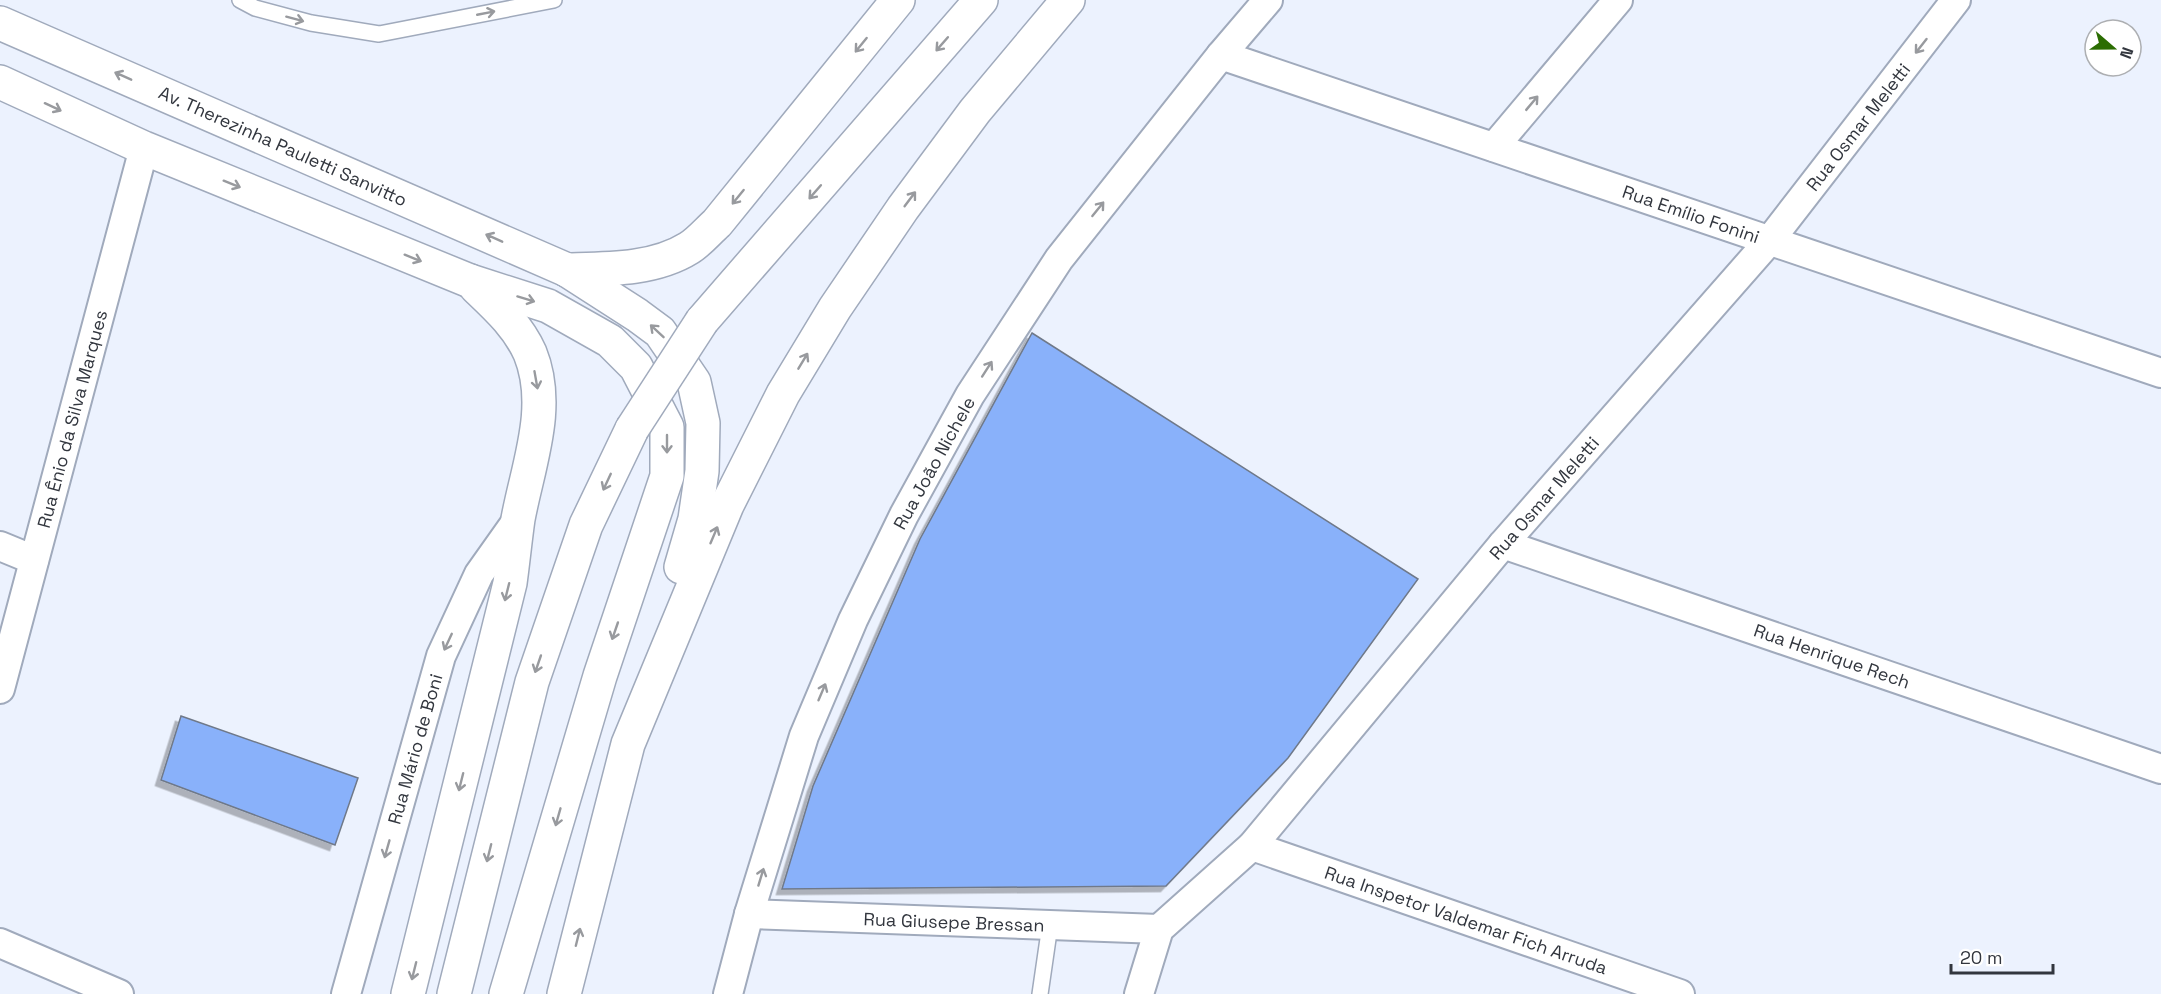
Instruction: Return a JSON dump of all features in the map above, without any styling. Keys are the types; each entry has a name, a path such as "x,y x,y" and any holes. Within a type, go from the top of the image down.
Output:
{"main road":[{"path":"567,270 622,268 662,260 690,248 717,223 898,0"},
{"path":"454,994 532,682 586,525 632,429 702,321 981,0"},
{"path":"564,994 628,744 727,505 783,394 835,308 903,208 975,111 1068,0"},
{"name":"Av. Therezinha Pauletti Sanvitto","path":"0,23 567,270 660,332 694,382 703,423 702,471 695,519 628,744"},
{"path":"0,82 144,148 470,281 548,306 610,341 636,367 667,427 667,476 600,676 506,994"},
{"path":"408,994 510,582 518,519 533,456 539,412 537,380 530,353 513,323 470,281"}],"street":[{"name":"Rua João Nichele","path":"728,994 749,914 808,725 853,620 904,515 970,395 1059,259 1221,55 1268,0"},
{"path":"1494,147 1618,0"},
{"name":"Rua Osmar Meletti","path":"1159,929 1251,846 1503,544 1770,240 1956,0"},
{"name":"Rua Emílio Fonini","path":"1221,55 2161,373"},
{"name":"Rua Ênio da Silva Marques","path":"0,689 144,148"},
{"name":"Rua Mário de Boni","path":"346,994 441,656 479,574 518,519"},
{"name":"Rua Henrique Rech","path":"1503,544 2161,769"},
{"path":"0,546 34,560"},
{"name":"Rua Inspetor Valdemar Fich Arruda","path":"1251,846 1680,994"},
{"name":"Rua Giusepe Bressan","path":"749,914 1159,929"},
{"path":"1139,994 1159,929"},
{"path":"0,943 119,994"}],"lane":[{"path":"240,0 255,8 311,23 379,34 554,0"},
{"path":"1040,994 1050,925"}],"building":[{"path":"1032,333 1418,579 1288,758 1166,886 782,889 813,786 920,539"},
{"path":"181,716 358,778 335,845 161,780"}]}
